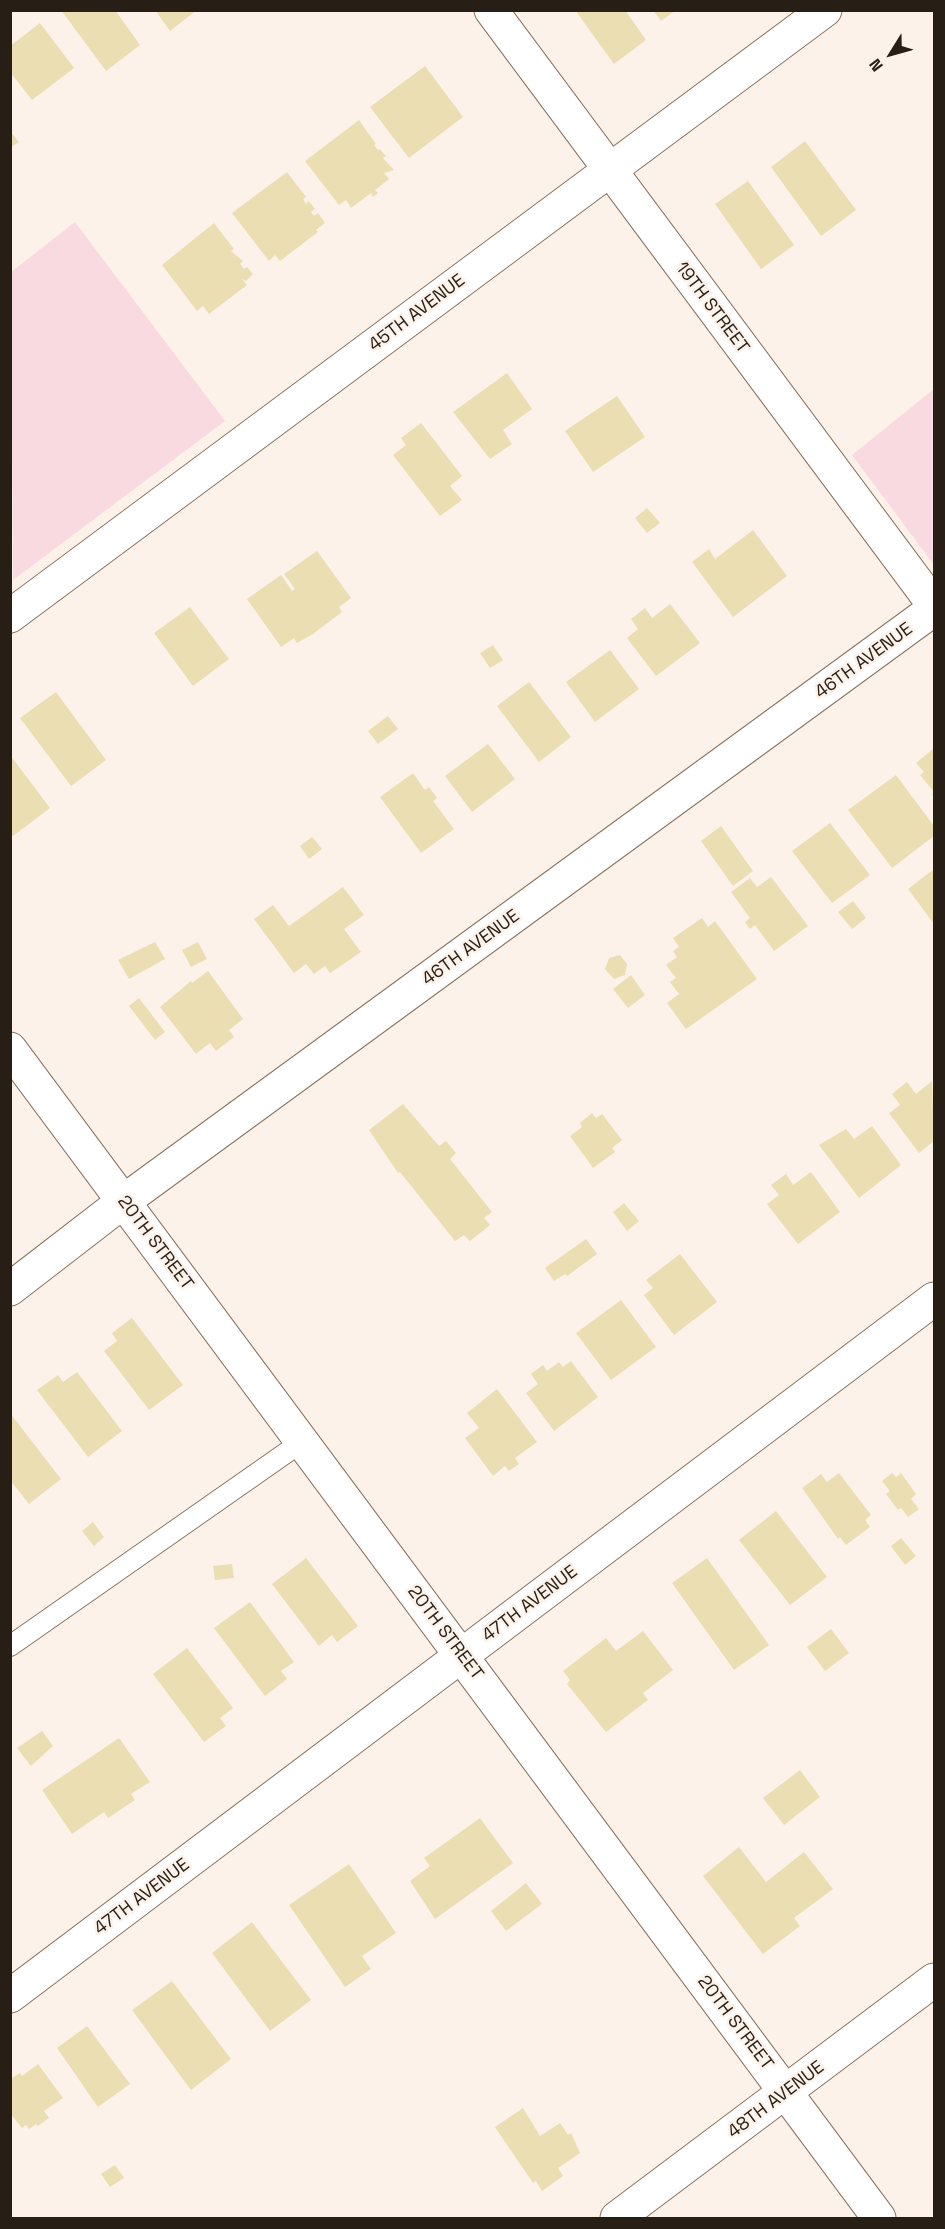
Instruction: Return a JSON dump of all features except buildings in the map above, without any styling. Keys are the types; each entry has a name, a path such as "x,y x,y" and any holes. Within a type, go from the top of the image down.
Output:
{"street":[{"name":"19TH STREET","path":"491,10 934,604"},
{"name":"45TH AVENUE","path":"10,616 825,10"},
{"name":"46TH AVENUE","path":"10,1289 124,1201 934,609"},
{"name":"20TH STREET","path":"10,1048 879,2218"},
{"name":"47TH AVENUE","path":"10,1996 934,1299"},
{"name":"48TH AVENUE","path":"616,2218 934,1980"}],"lane":[{"path":"10,1646 233,1493 303,1441"}],"shaded area":[{"path":"75,222 225,421 13,580 11,272"},
{"path":"934,389 934,565 852,455"}]}
